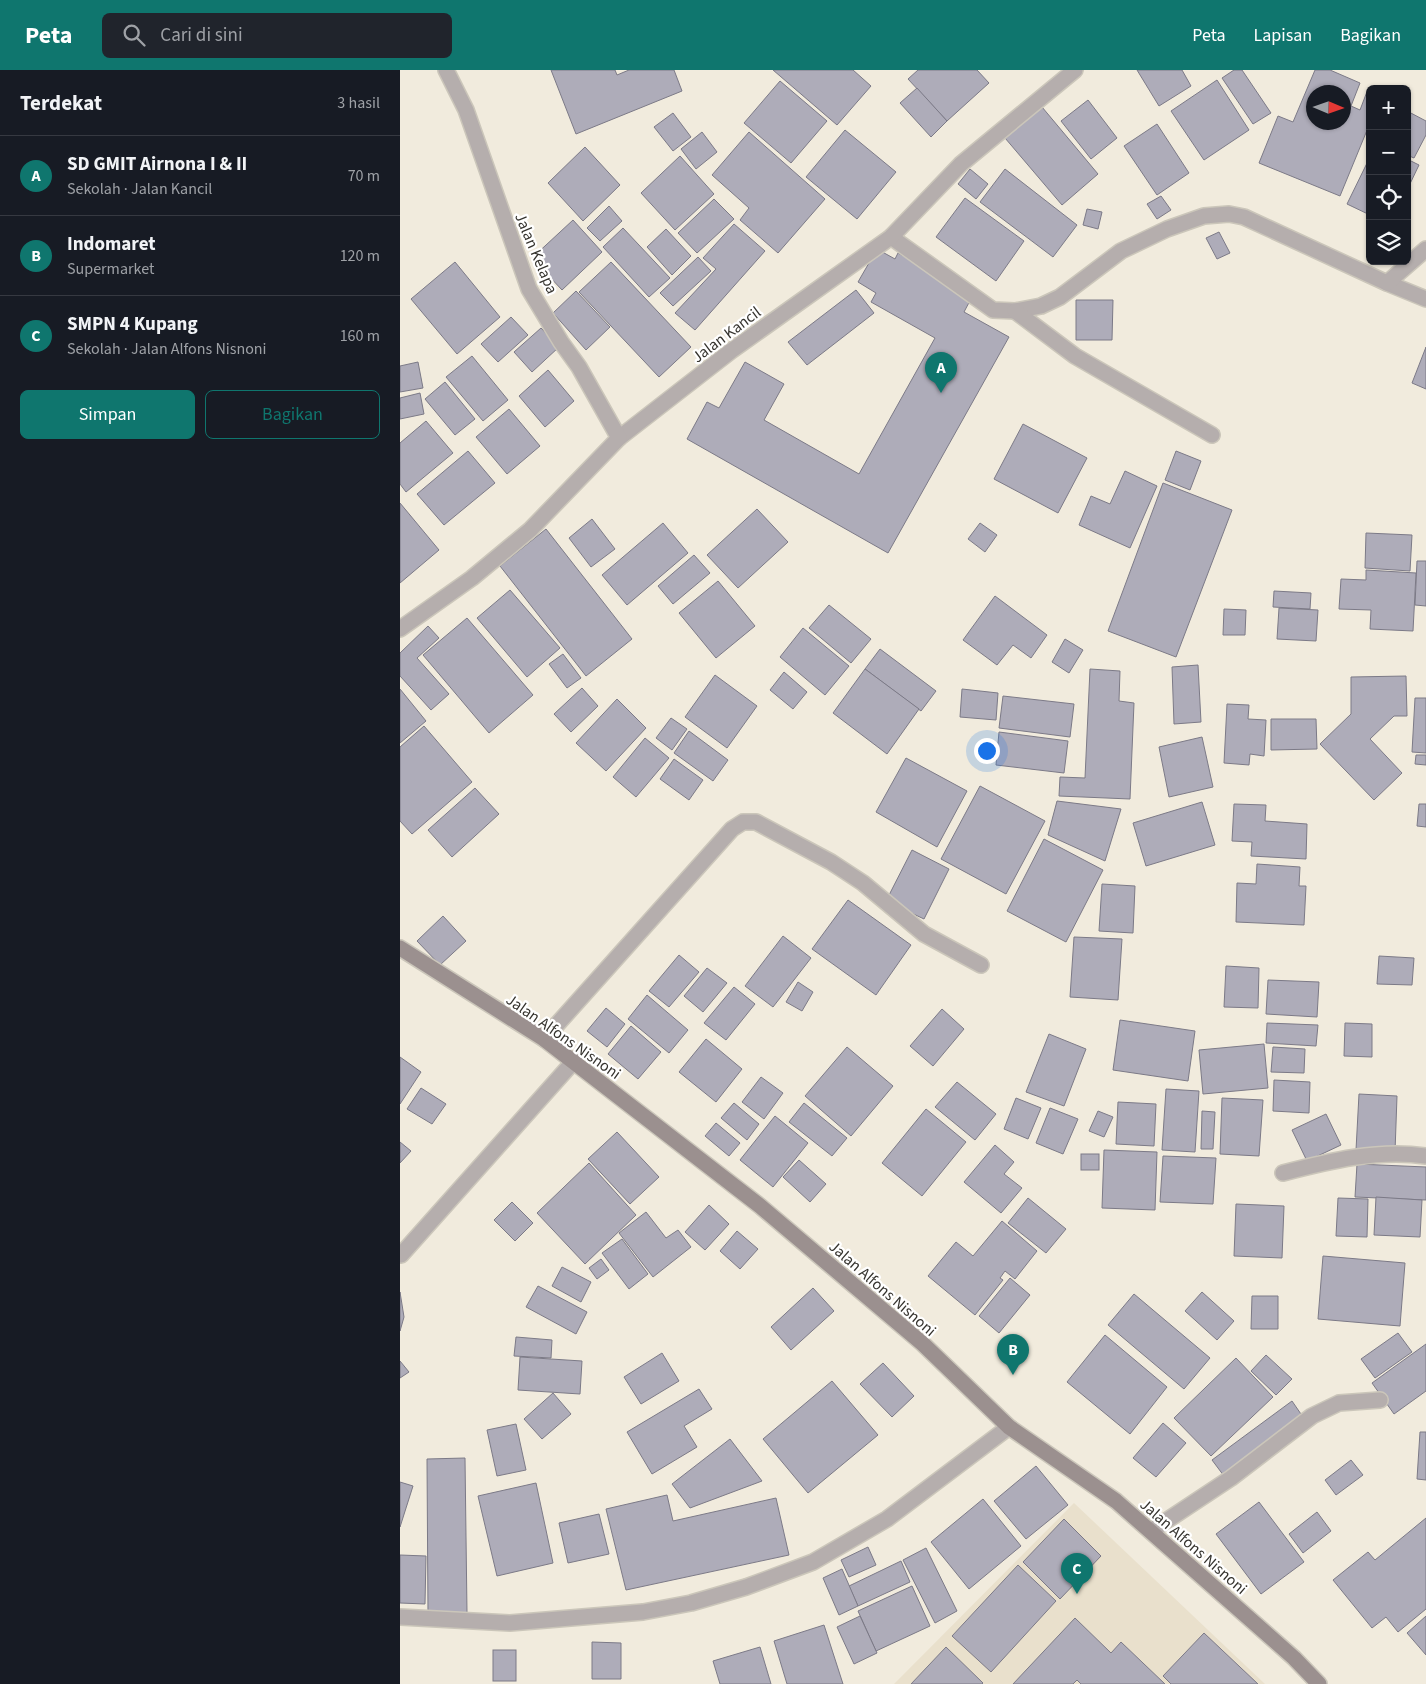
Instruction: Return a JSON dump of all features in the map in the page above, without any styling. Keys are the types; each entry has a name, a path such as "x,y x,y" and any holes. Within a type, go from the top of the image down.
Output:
{"main road":[{"name":"Jalan Alfons Nisnoni","path":"400,948 574,1061 760,1206 923,1344 1009,1426 1116,1501 1294,1658 1319,1684"}],"street":[{"name":"Jalan Kelapa","path":"446,70 466,110 529,289 561,342 579,367 619,438"},
{"name":"Jalan Kancil","path":"400,629 472,578 530,530 619,438 731,350 891,236 960,164 1075,70"},
{"path":"891,236 993,310 1016,311 1041,306 1060,297 1121,252 1167,229 1204,216 1229,214 1244,216 1387,283 1426,299"},
{"path":"1387,283 1426,249"},
{"path":"1016,311 1075,356 1212,435"},
{"path":"544,1040 732,829 749,821 756,822 831,862 863,883 924,934 981,965"},
{"path":"401,1254 574,1061"},
{"path":"1283,1173 1357,1156 1413,1154 1426,1156"},
{"path":"1151,1531 1231,1478 1312,1416 1339,1403 1380,1400"},
{"path":"400,1617 510,1623 643,1612 690,1603 746,1587 813,1562 887,1519 1009,1426"}],"shaded area":[{"path":"1074,1503 1265,1684 894,1684"}],"building":[{"path":"551,70 615,70 617,75 629,70 674,70 682,91 576,134"},
{"path":"773,70 853,70 871,86 837,125"},
{"path":"918,70 977,70 989,83 947,121 908,79"},
{"path":"1137,70 1182,70 1191,86 1159,106"},
{"path":"1234,70 1242,70 1271,113 1253,124 1222,78"},
{"path":"1315,70 1330,70 1360,83 1351,106 1351,85 1309,85"},
{"path":"1217,80 1249,130 1204,160 1171,111"},
{"path":"780,81 827,121 791,163 744,123"},
{"path":"917,88 947,121 931,137 900,103"},
{"path":"1306,91 1306,130 1351,130 1351,106 1360,110 1366,94 1366,133 1340,196 1259,163 1278,116 1293,122"},
{"path":"1088,100 1117,138 1091,159 1061,121"},
{"path":"1042,107 1098,174 1062,205 1005,138"},
{"path":"673,113 691,137 673,151 654,127"},
{"path":"1411,113 1426,121 1426,135 1414,158 1411,157"},
{"path":"1157,124 1189,173 1157,195 1124,146"},
{"path":"845,130 896,172 857,219 806,177"},
{"path":"702,132 717,152 696,169 681,149"},
{"path":"749,132 825,199 778,253 740,220 749,208 712,175"},
{"path":"585,147 620,185 583,221 548,183"},
{"path":"680,156 714,194 675,230 641,193"},
{"path":"1411,161 1419,165 1411,182"},
{"path":"1366,165 1366,213 1347,204"},
{"path":"970,169 988,184 976,199 958,184"},
{"path":"1005,169 1077,225 1053,257 980,202"},
{"path":"1161,196 1171,210 1157,219 1147,204"},
{"path":"965,198 1024,241 996,281 936,237"},
{"path":"714,199 734,219 697,253 678,233"},
{"path":"609,206 622,221 600,241 587,228"},
{"path":"1087,209 1102,212 1098,229 1083,225"},
{"path":"573,220 602,252 562,290 532,258"},
{"path":"734,224 765,251 695,330 675,313 716,269 703,258"},
{"path":"623,228 670,278 649,297 603,247"},
{"path":"666,229 691,256 672,275 647,247"},
{"path":"1219,232 1230,253 1217,259 1206,238"},
{"path":"877,249 895,259 898,253 973,295 964,312 1009,337 888,553 687,439 707,402 719,408 745,362 784,384 764,420 859,474 935,338 871,302 876,293 858,282"},
{"path":"698,257 711,271 673,306 660,293"},
{"path":"455,262 500,317 457,354 411,299"},
{"path":"611,262 691,347 659,377 579,292"},
{"path":"856,290 874,313 807,365 788,342"},
{"path":"576,291 610,327 586,350 553,313"},
{"path":"1076,300 1113,300 1112,340 1076,340"},
{"path":"511,317 528,335 498,362 481,344"},
{"path":"541,328 559,347 532,372 514,352"},
{"path":"1426,347 1426,389 1412,383"},
{"path":"472,356 508,400 483,421 446,377"},
{"path":"418,362 423,388 400,392 400,366"},
{"path":"548,370 574,401 545,427 519,396"},
{"path":"445,382 475,419 455,435 425,399"},
{"path":"420,393 424,414 400,419 400,398"},
{"path":"509,409 540,446 507,474 476,437"},
{"path":"426,421 453,453 406,492 400,484 400,443"},
{"path":"1023,424 1087,458 1058,513 994,479"},
{"path":"468,451 495,483 444,525 417,494"},
{"path":"1176,451 1201,461 1190,490 1165,480"},
{"path":"1125,471 1157,486 1130,548 1079,525 1091,496 1110,504"},
{"path":"1163,483 1232,510 1176,657 1108,631"},
{"path":"400,503 439,550 400,583"},
{"path":"757,509 788,542 738,588 707,555"},
{"path":"592,519 615,549 591,567 569,538"},
{"path":"663,523 688,553 627,605 602,575"},
{"path":"980,523 997,535 985,552 968,539"},
{"path":"546,529 632,639 586,676 500,566"},
{"path":"1366,533 1412,535 1410,571 1365,568"},
{"path":"694,555 710,573 673,604 658,586"},
{"path":"1417,561 1426,561 1426,606 1415,605"},
{"path":"1366,570 1416,573 1413,631 1370,629 1371,610 1339,609 1341,579 1366,580"},
{"path":"718,581 755,626 716,658 679,613"},
{"path":"510,590 560,648 527,677 477,618"},
{"path":"1274,591 1311,593 1310,609 1273,607"},
{"path":"995,596 1047,635 1031,658 1013,645 997,665 963,640"},
{"path":"829,605 871,639 851,663 809,628"},
{"path":"1279,608 1318,610 1316,641 1277,639"},
{"path":"1224,609 1246,610 1245,635 1223,635"},
{"path":"467,618 533,695 489,733 423,655"},
{"path":"428,626 439,638 417,658 449,694 431,710 400,676 400,653"},
{"path":"803,628 849,666 825,695 780,657"},
{"path":"1065,639 1083,650 1069,673 1052,662"},
{"path":"880,649 936,691 921,711 865,669"},
{"path":"563,654 581,678 567,688 549,664"},
{"path":"1198,665 1201,722 1174,724 1172,667"},
{"path":"865,669 919,709 887,754 833,713"},
{"path":"1090,669 1120,671 1119,701 1134,703 1130,799 1059,796 1060,777 1085,778"},
{"path":"784,672 807,692 793,709 770,690"},
{"path":"715,675 757,706 727,748 685,717"},
{"path":"1406,676 1407,716 1394,716 1370,739 1402,773 1374,800 1320,744 1351,714 1351,677"},
{"path":"582,688 598,706 571,732 554,714"},
{"path":"400,689 426,721 400,743"},
{"path":"962,689 998,693 996,720 960,717"},
{"path":"1003,696 1074,704 1070,737 999,728"},
{"path":"1415,698 1426,698 1426,753 1412,752"},
{"path":"617,699 646,728 606,771 576,743"},
{"path":"1227,704 1249,705 1248,719 1266,720 1264,756 1250,754 1249,765 1224,763"},
{"path":"671,718 687,729 672,750 656,738"},
{"path":"1271,719 1316,719 1317,749 1271,750"},
{"path":"424,726 472,782 412,834 400,821 400,747"},
{"path":"689,731 728,760 713,781 674,753"},
{"path":"999,732 1068,741 1064,773 996,765"},
{"path":"1202,737 1213,787 1169,797 1159,747"},
{"path":"645,738 669,758 636,797 613,777"},
{"path":"1416,755 1426,755 1426,765 1415,764"},
{"path":"906,758 967,791 937,847 876,812"},
{"path":"674,759 703,780 689,800 660,779"},
{"path":"980,786 1045,821 1006,894 941,859"},
{"path":"475,788 499,814 452,857 428,830"},
{"path":"1057,801 1121,809 1105,861 1048,835"},
{"path":"1202,802 1215,845 1146,866 1133,823"},
{"path":"1234,804 1266,805 1265,821 1307,824 1306,859 1251,856 1252,842 1232,841"},
{"path":"1419,804 1426,804 1426,827 1417,826"},
{"path":"1044,839 1103,870 1066,942 1007,911"},
{"path":"912,850 949,869 924,919 886,901"},
{"path":"1257,864 1300,867 1299,886 1306,886 1304,925 1236,922 1237,883 1256,884"},
{"path":"1102,884 1135,886 1133,933 1099,931"},
{"path":"848,900 911,945 876,995 812,949"},
{"path":"443,916 466,941 440,965 417,941"},
{"path":"783,936 811,958 773,1007 745,986"},
{"path":"1074,937 1122,939 1118,1000 1070,997"},
{"path":"679,955 699,972 669,1007 649,991"},
{"path":"1379,956 1414,958 1412,985 1377,984"},
{"path":"1226,966 1259,968 1258,1008 1224,1007"},
{"path":"707,968 727,983 703,1012 684,996"},
{"path":"1268,980 1319,982 1317,1017 1266,1014"},
{"path":"798,982 813,992 802,1011 786,1002"},
{"path":"734,987 755,1004 726,1040 704,1023"},
{"path":"647,995 688,1030 669,1053 628,1019"},
{"path":"606,1008 625,1024 607,1047 587,1031"},
{"path":"942,1009 964,1029 933,1066 910,1046"},
{"path":"1120,1020 1195,1031 1188,1081 1113,1070"},
{"path":"1267,1023 1318,1025 1316,1046 1266,1043"},
{"path":"1345,1023 1372,1024 1372,1057 1344,1056"},
{"path":"631,1026 661,1052 638,1079 608,1054"},
{"path":"1049,1034 1086,1049 1064,1106 1026,1092"},
{"path":"706,1039 742,1069 716,1102 679,1072"},
{"path":"1264,1044 1268,1088 1203,1094 1199,1050"},
{"path":"847,1047 893,1086 851,1136 805,1096"},
{"path":"1273,1047 1305,1049 1304,1073 1271,1072"},
{"path":"400,1057 421,1072 400,1104"},
{"path":"761,1077 783,1093 764,1119 742,1102"},
{"path":"1274,1080 1310,1082 1309,1113 1273,1111"},
{"path":"957,1082 996,1114 975,1140 935,1107"},
{"path":"421,1088 446,1104 432,1124 407,1109"},
{"path":"1166,1089 1199,1091 1195,1152 1162,1150"},
{"path":"1359,1094 1397,1096 1395,1152 1356,1150"},
{"path":"1016,1098 1041,1108 1028,1139 1004,1129"},
{"path":"1222,1098 1263,1100 1259,1156 1220,1154"},
{"path":"1118,1102 1156,1104 1154,1146 1116,1144"},
{"path":"734,1103 759,1124 747,1140 721,1118"},
{"path":"804,1103 847,1138 832,1156 789,1122"},
{"path":"1050,1108 1078,1119 1063,1154 1036,1143"},
{"path":"926,1109 966,1142 922,1196 882,1163"},
{"path":"1098,1111 1113,1117 1104,1137 1089,1131"},
{"path":"1202,1111 1215,1112 1213,1149 1201,1149"},
{"path":"1326,1114 1341,1145 1307,1161 1292,1130"},
{"path":"775,1116 808,1143 773,1187 740,1160"},
{"path":"716,1123 740,1143 729,1156 705,1136"},
{"path":"617,1132 659,1177 630,1204 588,1159"},
{"path":"400,1142 411,1151 400,1163"},
{"path":"995,1145 1014,1162 1004,1174 1022,1188 1001,1213 964,1182"},
{"path":"1104,1150 1157,1152 1155,1210 1102,1208"},
{"path":"1081,1154 1099,1154 1099,1170 1081,1170"},
{"path":"1163,1156 1216,1158 1213,1204 1160,1202"},
{"path":"799,1160 826,1184 810,1202 783,1177"},
{"path":"589,1163 636,1215 585,1264 537,1213"},
{"path":"1357,1164 1426,1167 1426,1200 1355,1197"},
{"path":"1376,1197 1422,1200 1420,1237 1374,1235"},
{"path":"1028,1198 1066,1229 1046,1253 1008,1223"},
{"path":"1338,1198 1368,1199 1367,1237 1336,1236"},
{"path":"512,1202 533,1223 515,1241 494,1220"},
{"path":"1236,1204 1284,1206 1282,1258 1234,1256"},
{"path":"709,1205 729,1224 705,1250 685,1232"},
{"path":"646,1212 666,1238 678,1230 691,1247 653,1277 619,1233"},
{"path":"1002,1221 1037,1251 1015,1279 1005,1271 1000,1278 1003,1280 975,1315 928,1276 956,1242 973,1256"},
{"path":"737,1231 758,1249 740,1269 720,1251"},
{"path":"622,1239 648,1274 629,1289 602,1253"},
{"path":"1323,1256 1405,1263 1400,1326 1318,1319"},
{"path":"601,1259 609,1270 597,1279 589,1268"},
{"path":"562,1267 591,1282 581,1302 552,1286"},
{"path":"1010,1278 1030,1295 999,1333 979,1316"},
{"path":"538,1286 587,1312 576,1334 526,1307"},
{"path":"813,1288 834,1311 791,1350 771,1327"},
{"path":"400,1292 404,1317 400,1331"},
{"path":"1202,1292 1234,1321 1217,1340 1185,1311"},
{"path":"1134,1294 1210,1358 1184,1389 1108,1325"},
{"path":"1252,1296 1278,1296 1278,1329 1251,1329"},
{"path":"1398,1333 1412,1352 1375,1378 1361,1359"},
{"path":"1105,1335 1167,1387 1130,1434 1067,1382"},
{"path":"516,1337 552,1340 551,1358 514,1356"},
{"path":"1426,1344 1426,1391 1394,1414 1372,1383"},
{"path":"662,1353 679,1381 641,1404 624,1377"},
{"path":"1266,1355 1292,1379 1276,1395 1251,1371"},
{"path":"520,1357 582,1361 580,1394 518,1390"},
{"path":"1236,1358 1273,1397 1211,1456 1174,1418"},
{"path":"400,1361 409,1372 400,1378"},
{"path":"883,1363 914,1396 892,1417 860,1384"},
{"path":"832,1381 878,1435 808,1493 763,1439"},
{"path":"699,1389 712,1409 684,1426 697,1447 652,1474 627,1432"},
{"path":"553,1393 571,1414 542,1439 524,1419"},
{"path":"1292,1401 1303,1417 1224,1476 1212,1460"},
{"path":"1163,1423 1186,1443 1156,1477 1133,1458"},
{"path":"516,1424 526,1470 497,1476 487,1430"},
{"path":"1420,1432 1426,1432 1426,1480 1417,1479"},
{"path":"730,1439 762,1481 690,1508 672,1484"},
{"path":"465,1458 467,1613 428,1613 427,1459"},
{"path":"1351,1460 1363,1475 1336,1495 1325,1480"},
{"path":"1036,1466 1068,1505 1026,1539 994,1501"},
{"path":"400,1482 413,1486 400,1527"},
{"path":"536,1483 553,1563 497,1576 478,1496"},
{"path":"667,1495 673,1521 776,1498 789,1555 626,1590 606,1509"},
{"path":"983,1499 1021,1546 969,1589 931,1542"},
{"path":"1259,1502 1304,1562 1261,1594 1216,1534"},
{"path":"1317,1512 1331,1531 1303,1553 1289,1534"},
{"path":"599,1514 609,1554 568,1563 559,1523"},
{"path":"1426,1518 1426,1609 1398,1632 1386,1617 1372,1628 1333,1580 1368,1552 1375,1560"},
{"path":"1064,1519 1101,1556 1060,1599 1023,1562"},
{"path":"868,1547 876,1565 849,1577 841,1560"},
{"path":"926,1548 957,1611 935,1623 903,1560"},
{"path":"400,1555 426,1556 425,1604 400,1603"},
{"path":"901,1561 910,1582 858,1606 849,1586"},
{"path":"1018,1565 1056,1601 991,1672 952,1636"},
{"path":"842,1569 858,1606 839,1615 823,1578"},
{"path":"912,1586 930,1626 876,1651 858,1611"},
{"path":"860,1616 877,1653 854,1664 837,1627"},
{"path":"1426,1616 1426,1655 1407,1633"},
{"path":"1075,1618 1111,1653 1121,1642 1165,1684 1081,1684 1077,1680 1073,1684 1013,1684"},
{"path":"824,1625 843,1684 787,1684 774,1641"},
{"path":"1204,1633 1258,1684 1171,1684 1163,1676"},
{"path":"592,1642 621,1643 621,1679 592,1679"},
{"path":"760,1647 771,1684 720,1684 713,1661"},
{"path":"946,1647 983,1683 982,1684 911,1684"},
{"path":"493,1650 516,1650 516,1681 493,1681"}],"place":[{"name":"SD GMIT Airnona I & II","path":"941,393"},
{"name":"Indomaret","path":"1013,1375"},
{"name":"SMPN 4 Kupang","path":"1077,1594"}]}
